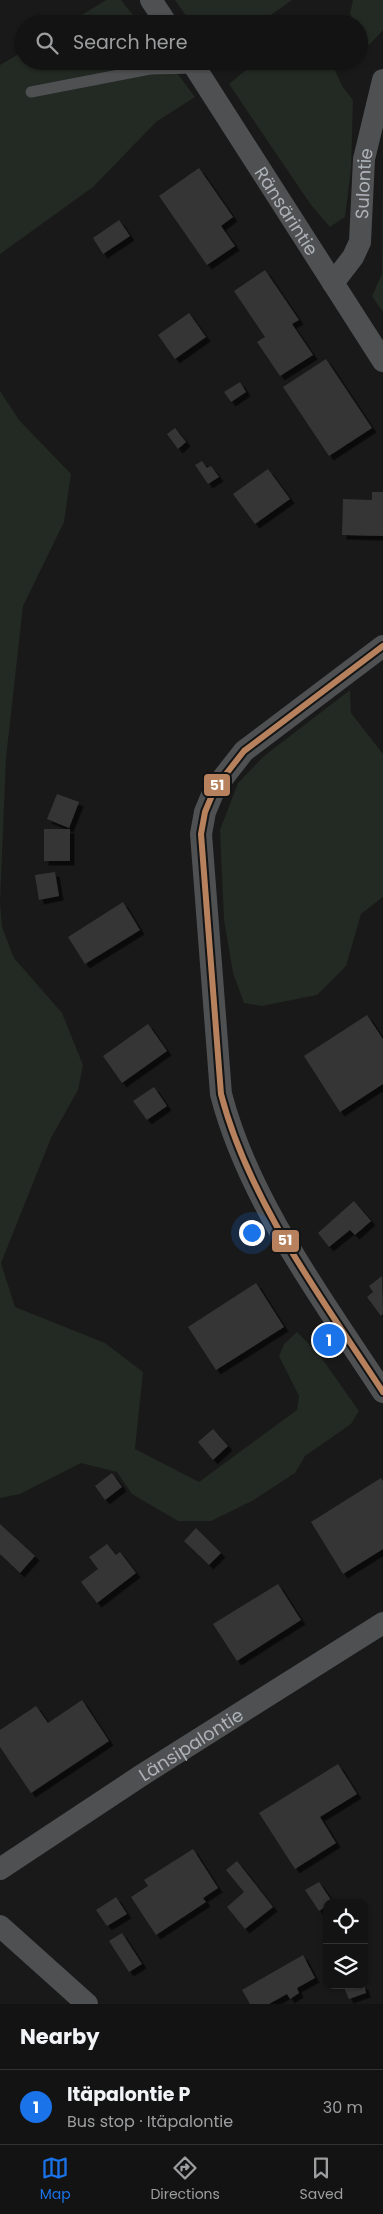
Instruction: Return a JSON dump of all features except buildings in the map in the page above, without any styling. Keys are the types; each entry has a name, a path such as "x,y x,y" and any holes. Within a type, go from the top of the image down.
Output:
{"street":[{"path":"151,0 160,15"},
{"name":"Ränsärintie","path":"196,70 383,360"},
{"name":"Sulontie","path":"333,283 353,257 360,242 364,159 383,80"},
{"path":"383,646 244,751 215,788 205,812 202,834 221,1094 227,1118 240,1150 276,1224 383,1392"},
{"name":"Länsipalontie","path":"0,1869 142,1775 383,1623"},
{"path":"0,1926 87,2004"}],"lane":[{"path":"30,92 140,70"}],"shaded area":[{"path":"106,0 121,0 133,15 82,15"},
{"path":"175,0 292,0 271,15 186,15"},
{"path":"353,0 383,0 383,30 369,45 368,15 351,15"},
{"path":"15,56 15,70 175,70 195,97 156,122 93,187 0,254 0,65"},
{"path":"246,70 335,70 342,86 353,100 351,169 345,217 330,227 311,205 229,84"},
{"path":"383,170 383,312 372,296 382,274"},
{"path":"0,391 19,420 71,474 64,522 23,606 6,758 0,903"},
{"path":"350,690 351,713 383,754 383,897 361,914 346,966 317,995 262,1006 244,1003 233,973 224,920 220,830 238,783 264,756"},
{"path":"0,903 2,927 14,958 62,1013 83,1065 78,1090 51,1138 1,1263 15,1307 105,1343 143,1372 135,1449 199,1482 297,1410 299,1396 279,1356 284,1344 297,1332 318,1353 359,1411 351,1424 305,1456 295,1473 252,1501 211,1521 178,1521 132,1494 117,1472 81,1463 20,1494 0,1498"}],"transit line":[{"name":"51","path":"383,646 244,751 215,788 205,812 201,834 221,1094 234,1134 250,1173 290,1249 383,1392"}],"place":[{"name":"Itäpalontie P","path":"329,1340"}]}
